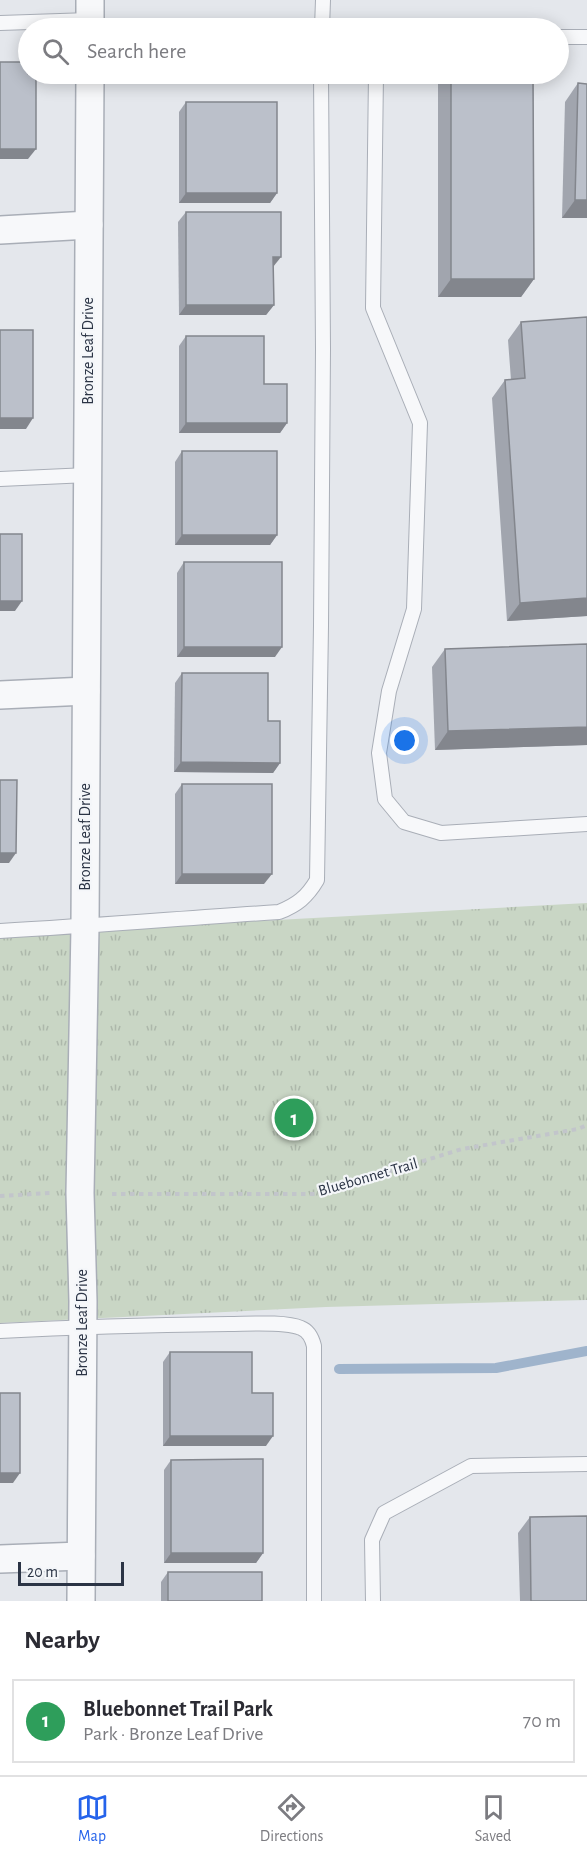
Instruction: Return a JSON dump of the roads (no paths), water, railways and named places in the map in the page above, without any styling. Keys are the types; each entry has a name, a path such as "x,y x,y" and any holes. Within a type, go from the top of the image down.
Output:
{"street":[{"name":"Bronze Leaf Drive","path":"81,1601 83,1327 80,1193 85,927 90,84"},
{"path":"0,230 89,225"},
{"path":"0,695 86,691"},
{"path":"0,1559 81,1556"}],"lane":[{"path":"322,18 323,0"},
{"path":"64,18 90,16"},
{"path":"0,23 18,22"},
{"path":"569,37 587,37"},
{"path":"0,931 279,912 304,899 317,880 323,349 321,84"},
{"path":"376,84 373,308 420,423 414,609 389,691 379,753 385,799 404,822 441,833 587,824"},
{"path":"0,479 88,475"},
{"path":"0,1331 83,1327 265,1324 296,1326 309,1334 314,1346 315,1601"},
{"path":"373,1601 372,1540 384,1513 471,1466 587,1464"}],"waterway":[{"path":"339,1369 496,1368 587,1351"}],"place":[{"name":"Bluebonnet Trail Park","path":"294,1118"}]}
